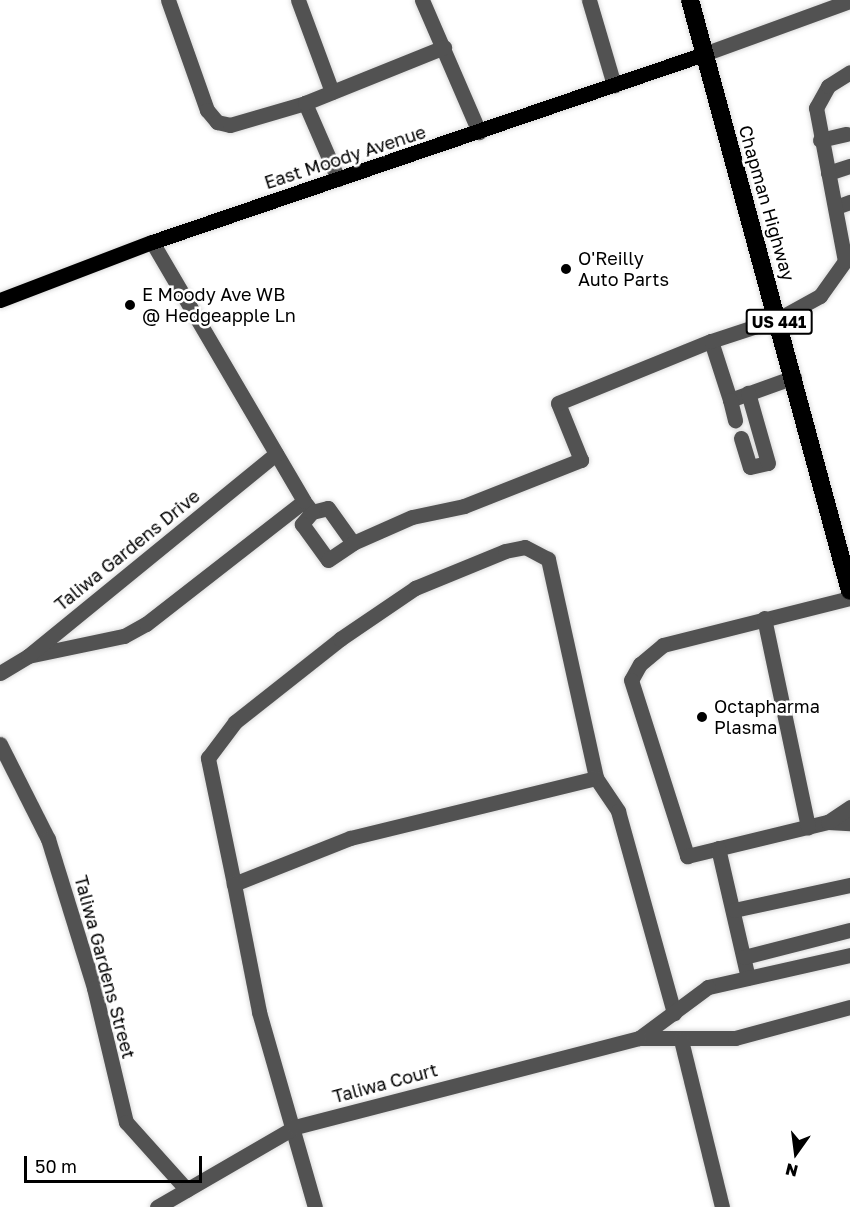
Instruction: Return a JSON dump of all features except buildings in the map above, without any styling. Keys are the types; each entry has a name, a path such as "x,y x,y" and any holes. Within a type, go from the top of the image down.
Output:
{"highway":[{"name":"Chapman Highway","path":"690,0 794,377 850,591"}],"main road":[{"name":"East Moody Avenue","path":"0,300 152,242 704,54"}],"street":[{"path":"168,0 207,110 217,122 230,125 305,103 444,47"},
{"path":"298,0 332,92"},
{"path":"422,0 479,132"},
{"path":"589,0 614,85"},
{"path":"704,54 850,0"},
{"path":"308,507 302,524 328,560 353,543 412,517 464,506 580,460 558,403 711,341 778,319 820,296 848,260 843,205 828,173 820,140 816,108 828,86 850,72"},
{"path":"305,103 338,180"},
{"path":"820,140 846,134"},
{"path":"828,173 850,166"},
{"path":"152,242 308,507"},
{"path":"711,341 735,420"},
{"path":"730,400 794,377"},
{"path":"741,438 750,467 768,463 748,393"},
{"name":"Taliwa Gardens Drive","path":"0,673 28,656 276,453"},
{"path":"28,656 124,636 146,624 308,507 328,508 353,543"},
{"path":"315,1207 294,1127 259,1012 208,758 235,722 340,639 415,588 505,550 525,547 548,559 596,778 618,811 674,1013"},
{"path":"850,598 663,645 640,664 631,680 687,856 828,822 850,823"},
{"path":"764,618 808,827"},
{"name":"Taliwa Gardens Street","path":"0,744 48,839 94,988 126,1122 187,1190"},
{"path":"234,884 350,837 596,778"},
{"path":"828,822 850,807"},
{"path":"718,848 748,978"},
{"path":"734,910 850,885"},
{"path":"744,957 850,930"},
{"name":"Taliwa Court","path":"639,1038 708,987 850,955"},
{"name":"Taliwa Court","path":"157,1207 294,1127 639,1038 681,1040 735,1038 850,1007"},
{"path":"681,1040 722,1207"}],"place":[{"name":"O'Reilly Auto Parts","path":"566,269"},
{"name":"E Moody Ave WB @ Hedgeapple Ln","path":"130,305"},
{"name":"Octapharma Plasma","path":"702,717"}]}
